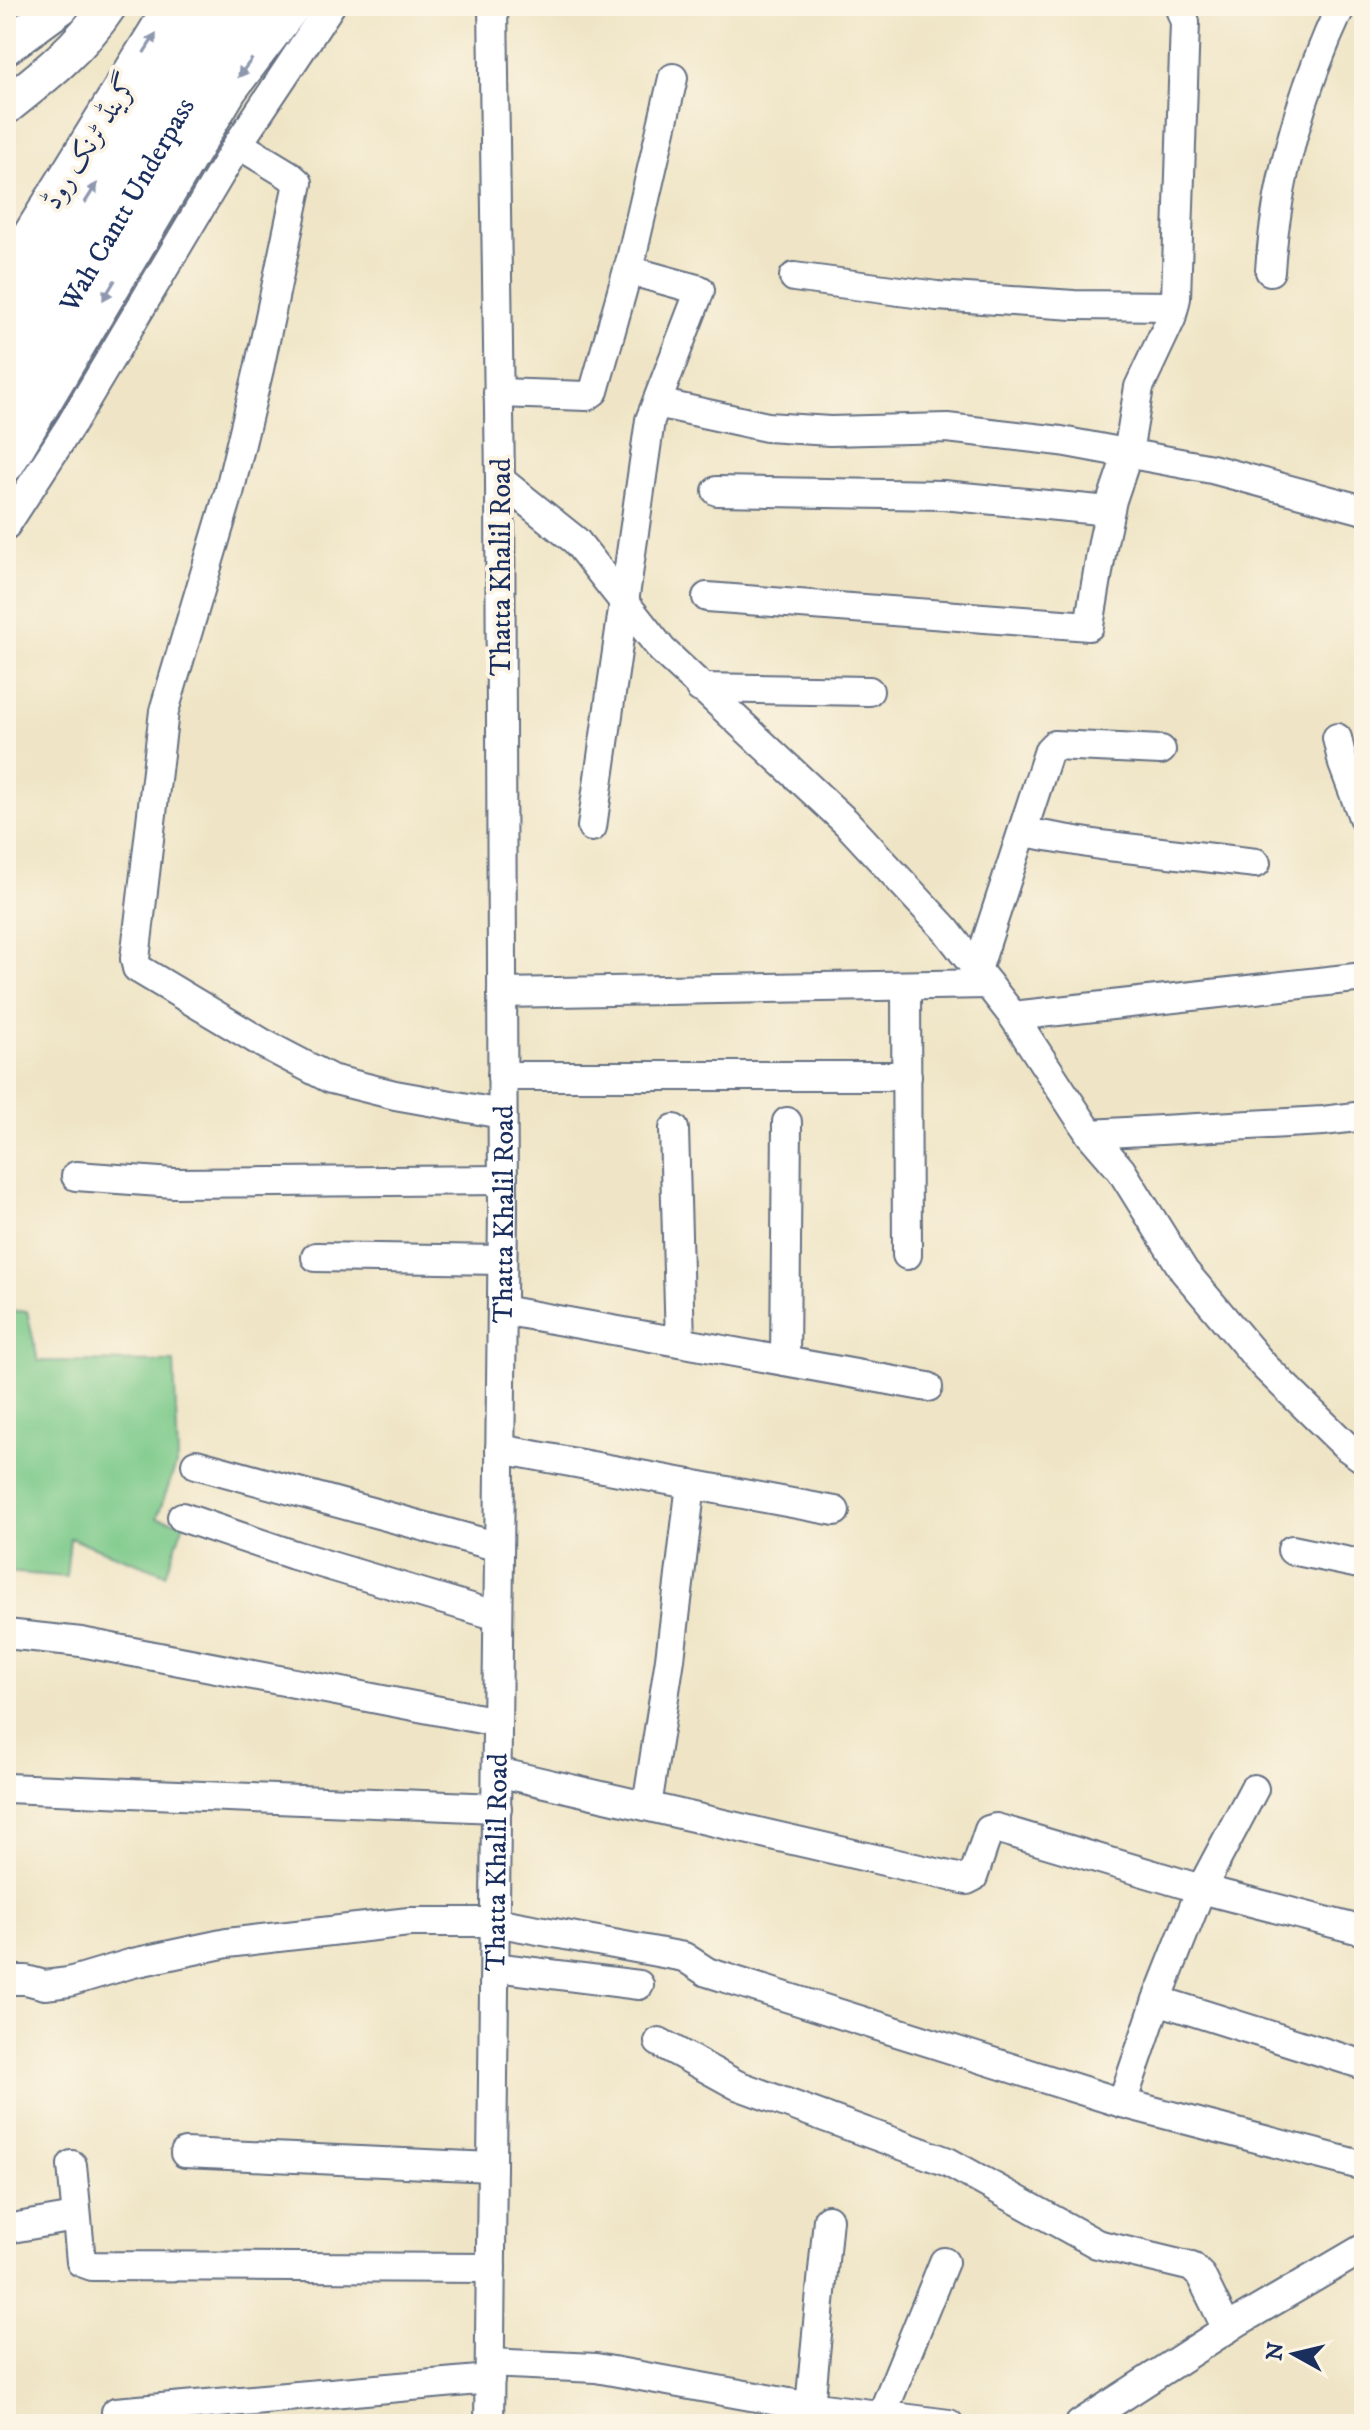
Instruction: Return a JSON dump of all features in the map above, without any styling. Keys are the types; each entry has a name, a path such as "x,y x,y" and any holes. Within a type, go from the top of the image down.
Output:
{"highway":[{"name":"Wah Cantt Underpass","path":"6,331 159,82 216,6"},
{"name":"Wah Cantt Underpass","path":"6,405 60,319 191,91 252,6"}],"main road":[{"path":"17,38 61,6"},
{"path":"6,106 55,67 94,27 108,6"},
{"name":"گرینڈ ٹرنک روڈ","path":"6,276 173,6"},
{"path":"6,464 229,89 292,6"}],"street":[{"path":"7,520 72,423 238,144 330,6"},
{"name":"Thatta Khalil Road","path":"489,2424 503,1180 500,480 493,6"},
{"path":"707,597 1089,626 1109,511 1128,453 1139,387 1171,319 1174,306 1185,22 1179,6"},
{"path":"1270,271 1277,199 1312,75 1341,6"},
{"path":"498,393 587,396 594,391 628,270 673,78"},
{"path":"238,144 298,183 229,493 164,711 135,959 137,968 264,1044 331,1079 395,1095 502,1114"},
{"path":"592,827 650,420 700,290 628,270"},
{"path":"794,277 937,296 1074,305 1174,306"},
{"path":"657,403 767,427 830,431 972,430 1128,453 1212,469 1364,510"},
{"path":"500,480 576,541 662,650 846,822 946,930 1013,1016 1090,1134 1121,1170 1184,1271 1254,1354 1347,1447 1364,1459"},
{"path":"717,491 943,495 1109,511"},
{"path":"700,688 869,691"},
{"path":"1337,738 1343,764 1364,820"},
{"path":"982,977 1049,750 1054,745 1161,750"},
{"path":"1023,832 1100,845 1256,863"},
{"path":"502,993 906,986 982,977"},
{"path":"1013,1016 1364,977"},
{"path":"906,986 907,1255"},
{"path":"502,1076 907,1076"},
{"path":"1090,1134 1364,1116"},
{"path":"785,1361 787,1122"},
{"path":"674,1129 680,1342"},
{"path":"76,1176 174,1183 503,1180"},
{"path":"316,1257 502,1260"},
{"path":"502,1310 928,1387"},
{"path":"500,1449 835,1511"},
{"path":"196,1464 499,1547"},
{"path":"647,1806 672,1643 691,1484"},
{"path":"182,1517 294,1555 498,1616"},
{"path":"1292,1550 1364,1565"},
{"path":"6,1634 81,1642 497,1722"},
{"path":"497,1772 967,1880 973,1877 989,1830 996,1828 1201,1889 1364,1931"},
{"path":"6,1788 497,1808"},
{"path":"1122,2103 1157,2000 1201,1889 1254,1789"},
{"path":"6,1980 26,1980 45,1985 69,1982 133,1963 227,1943 409,1922 495,1922 684,1957 707,1972 1122,2103 1364,2166"},
{"path":"495,1967 639,1985"},
{"path":"1157,2000 1364,2065"},
{"path":"659,2042 737,2085 948,2162 1097,2244 1192,2267 1201,2276 1227,2329"},
{"path":"185,2153 492,2167"},
{"path":"72,2165 81,2262 92,2266 491,2268"},
{"path":"6,2229 75,2217"},
{"path":"810,2407 828,2219"},
{"path":"1080,2424 1227,2329 1364,2248"},
{"path":"881,2417 944,2262"},
{"path":"116,2412 490,2371 596,2368 810,2407 949,2424"}],"green space":[{"path":"27,1311 38,1361 174,1362 178,1459 157,1518 184,1523 166,1574 70,1538 66,1577 6,1572 6,1312"}]}
